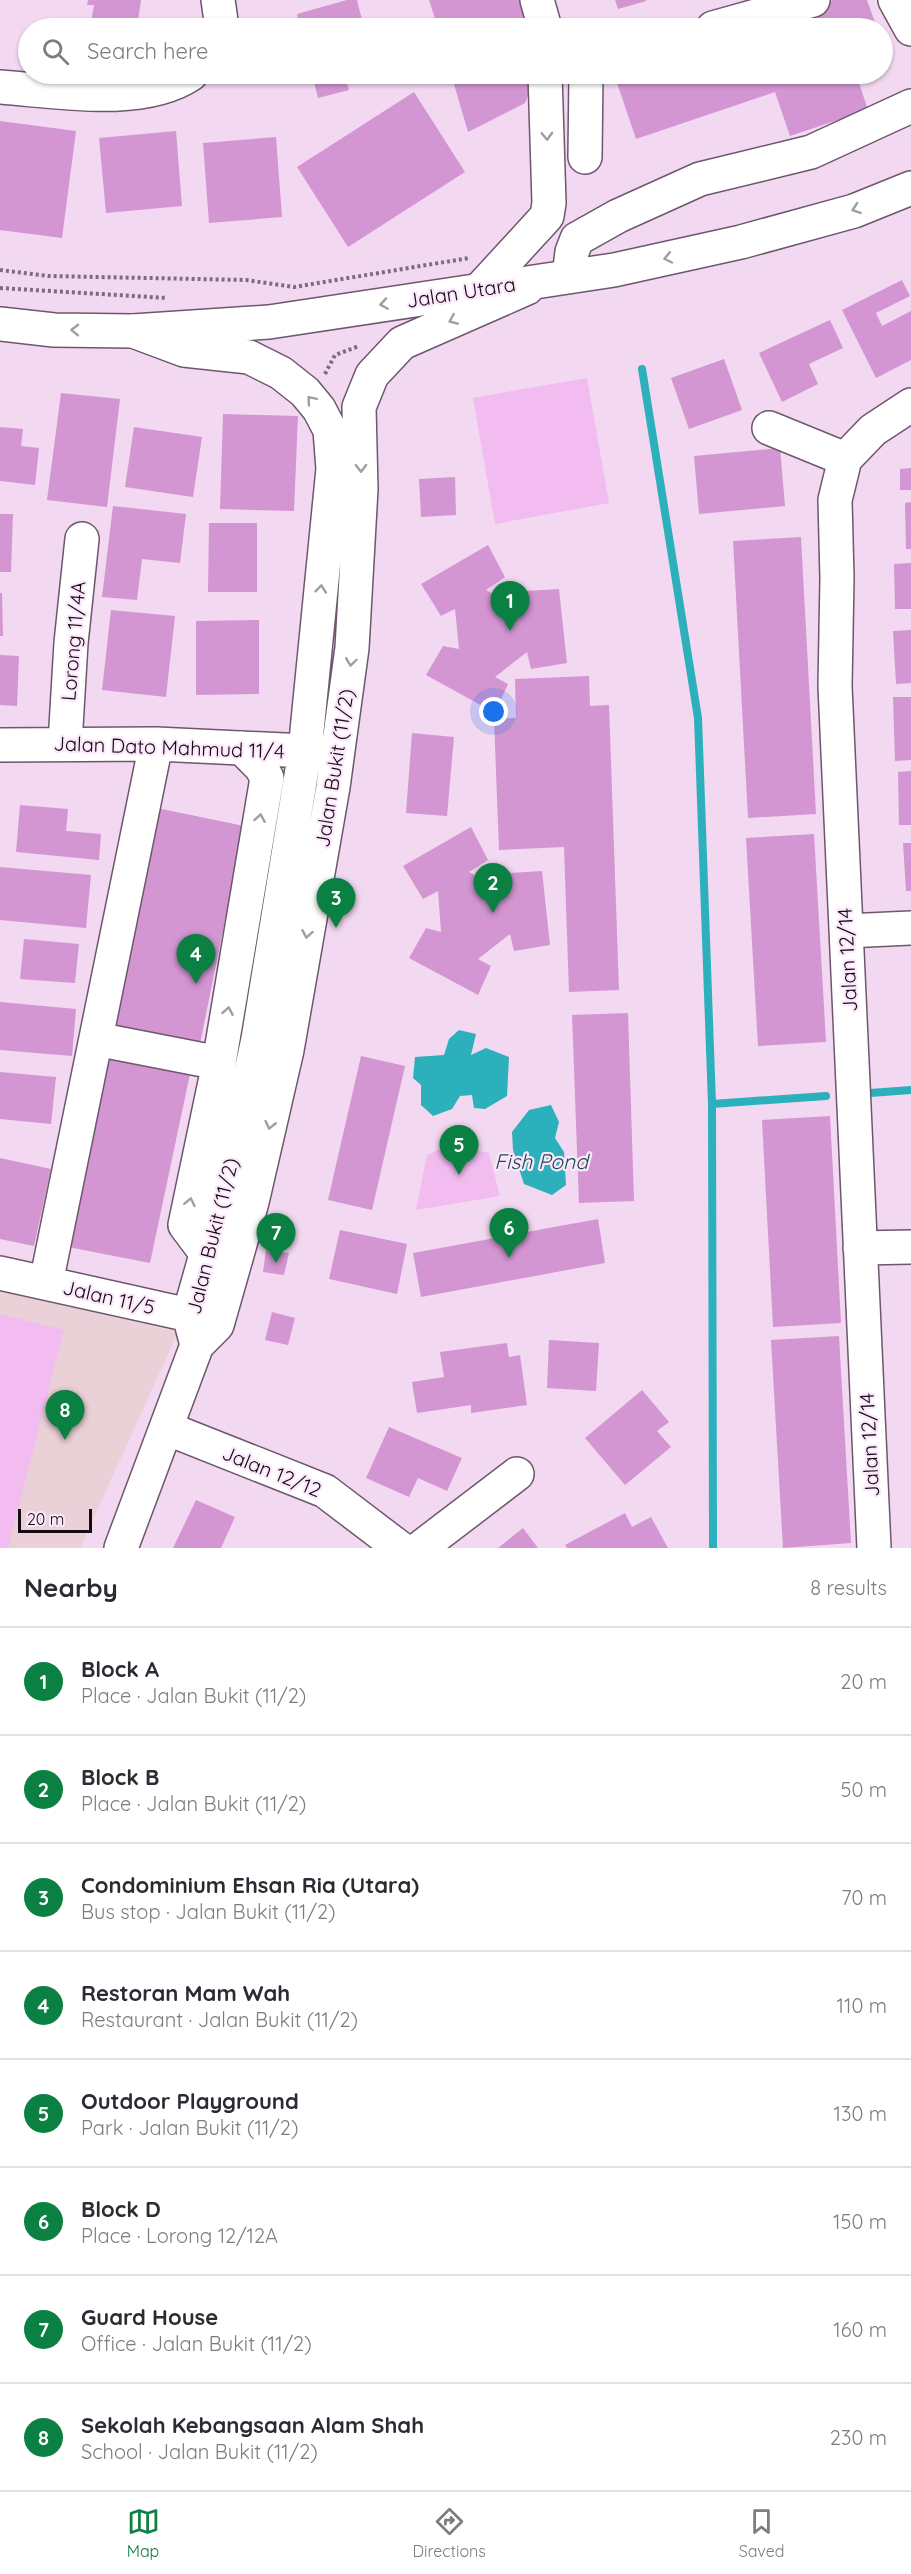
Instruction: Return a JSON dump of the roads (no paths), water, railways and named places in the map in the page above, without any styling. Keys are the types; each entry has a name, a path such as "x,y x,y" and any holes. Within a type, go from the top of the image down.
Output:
{"street":[{"path":"218,0 221,18"},
{"path":"537,0 542,18"},
{"path":"749,18 813,0"},
{"path":"895,0 911,29"},
{"path":"0,87 120,96 166,84"},
{"path":"481,288 547,216 549,203 549,84"},
{"path":"585,157 586,84"},
{"path":"557,278 577,239 618,216 700,179 811,152 911,106"},
{"name":"Jalan Utara","path":"0,324 54,330 133,331 269,322 481,288 614,270 741,242 854,211 911,188"},
{"name":"Jalan Bukit (11/2)","path":"121,1548 201,1328 252,1202 287,1050 338,752 352,648 361,489 359,407 372,375 402,343 557,278"},
{"name":"Jalan Bukit (11/2)","path":"133,331 184,350 249,357 281,373 305,392 319,409 330,430 333,469 305,751 258,1039 228,1173 206,1253 201,1328"},
{"path":"769,428 845,459 873,430 911,405"},
{"name":"Jalan 12/14","path":"845,459 835,500 837,578 835,686 874,1548"},
{"name":"Lorong 11/4A","path":"65,743 71,643 82,539"},
{"path":"46,1283 156,744"},
{"name":"Jalan Dato Mahmud 11/4","path":"0,745 156,744 338,752"},
{"path":"206,1253 185,1224 219,1063 267,778 261,767 242,748"},
{"path":"846,931 911,928"},
{"path":"96,1039 219,1063"},
{"path":"860,1248 911,1246"},
{"name":"Jalan 11/5","path":"0,1273 46,1283 201,1328"},
{"name":"Jalan 12/12","path":"166,1428 325,1491 400,1548"},
{"path":"420,1548 517,1474"}],"water":[{"path":"459,1030 476,1034 471,1055 486,1048 509,1057 507,1096 485,1109 474,1108 472,1095 460,1096 452,1109 433,1116 421,1105 421,1085 413,1078 415,1057 444,1055 449,1039"},
{"name":"Fish Pond","path":"551,1105 559,1122 555,1138 564,1152 566,1185 552,1195 524,1184 513,1150 512,1132 529,1110"}],"waterway":[{"path":"642,369 698,718 712,1104 713,1548"},
{"path":"870,1093 911,1090"},
{"path":"712,1104 826,1096"}],"place":[{"name":"Block A","path":"510,631"},
{"name":"Block B","path":"493,913"},
{"name":"Condominium Ehsan Ria (Utara)","path":"336,928"},
{"name":"Restoran Mam Wah","path":"196,984"},
{"name":"Outdoor Playground","path":"459,1175"},
{"name":"Block D","path":"509,1258"},
{"name":"Guard House","path":"276,1263"},
{"name":"Sekolah Kebangsaan Alam Shah","path":"65,1440"}]}
